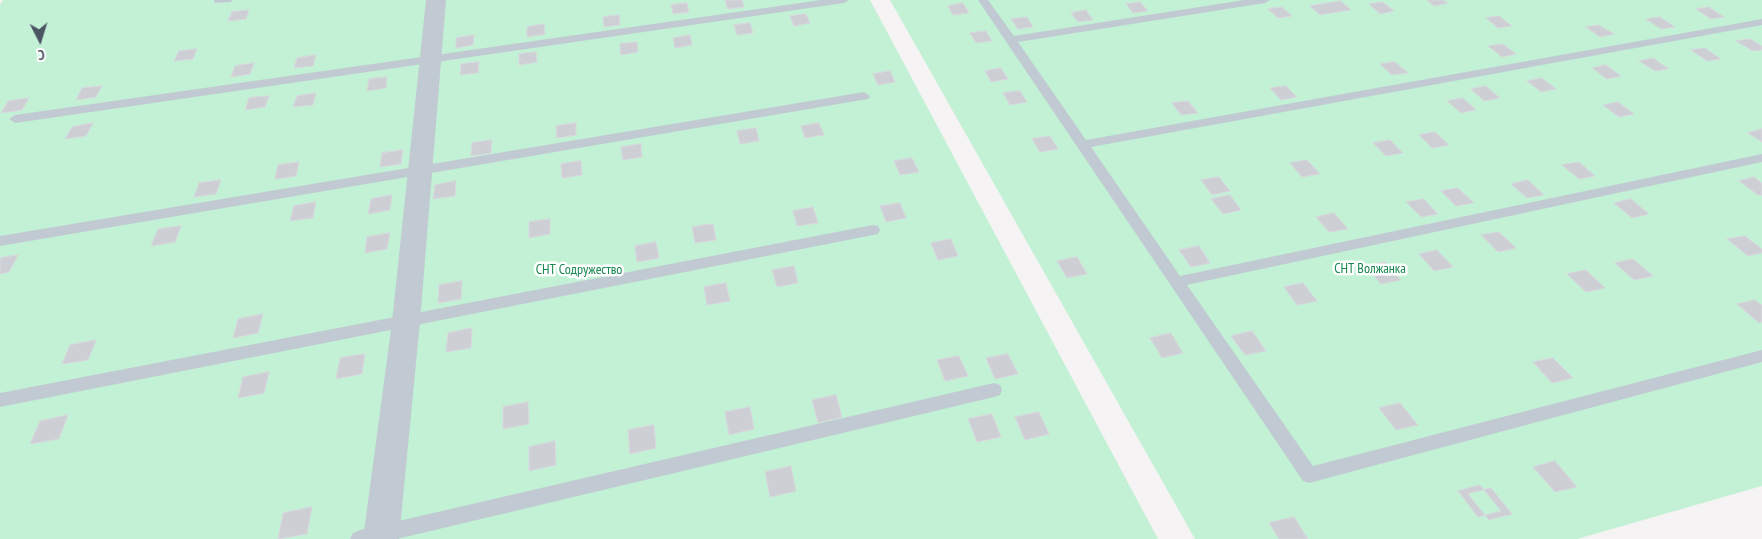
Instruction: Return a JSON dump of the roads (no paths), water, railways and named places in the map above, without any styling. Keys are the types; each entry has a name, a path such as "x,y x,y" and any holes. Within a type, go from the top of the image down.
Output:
{"street":[{"path":"374,537 406,322 432,60 436,0"}],"lane":[{"path":"15,119 844,0"},
{"path":"982,0 1308,475 1762,356"},
{"path":"1010,40 1265,0"},
{"path":"1082,145 1762,22"},
{"path":"0,241 864,96"},
{"path":"1176,282 1762,158"},
{"path":"0,400 872,230"},
{"path":"374,537 994,390"}],"park label":[{"name":"СНТ Волжанка","path":"1370,269"},
{"name":"СНТ Содружество","path":"579,270"}]}
